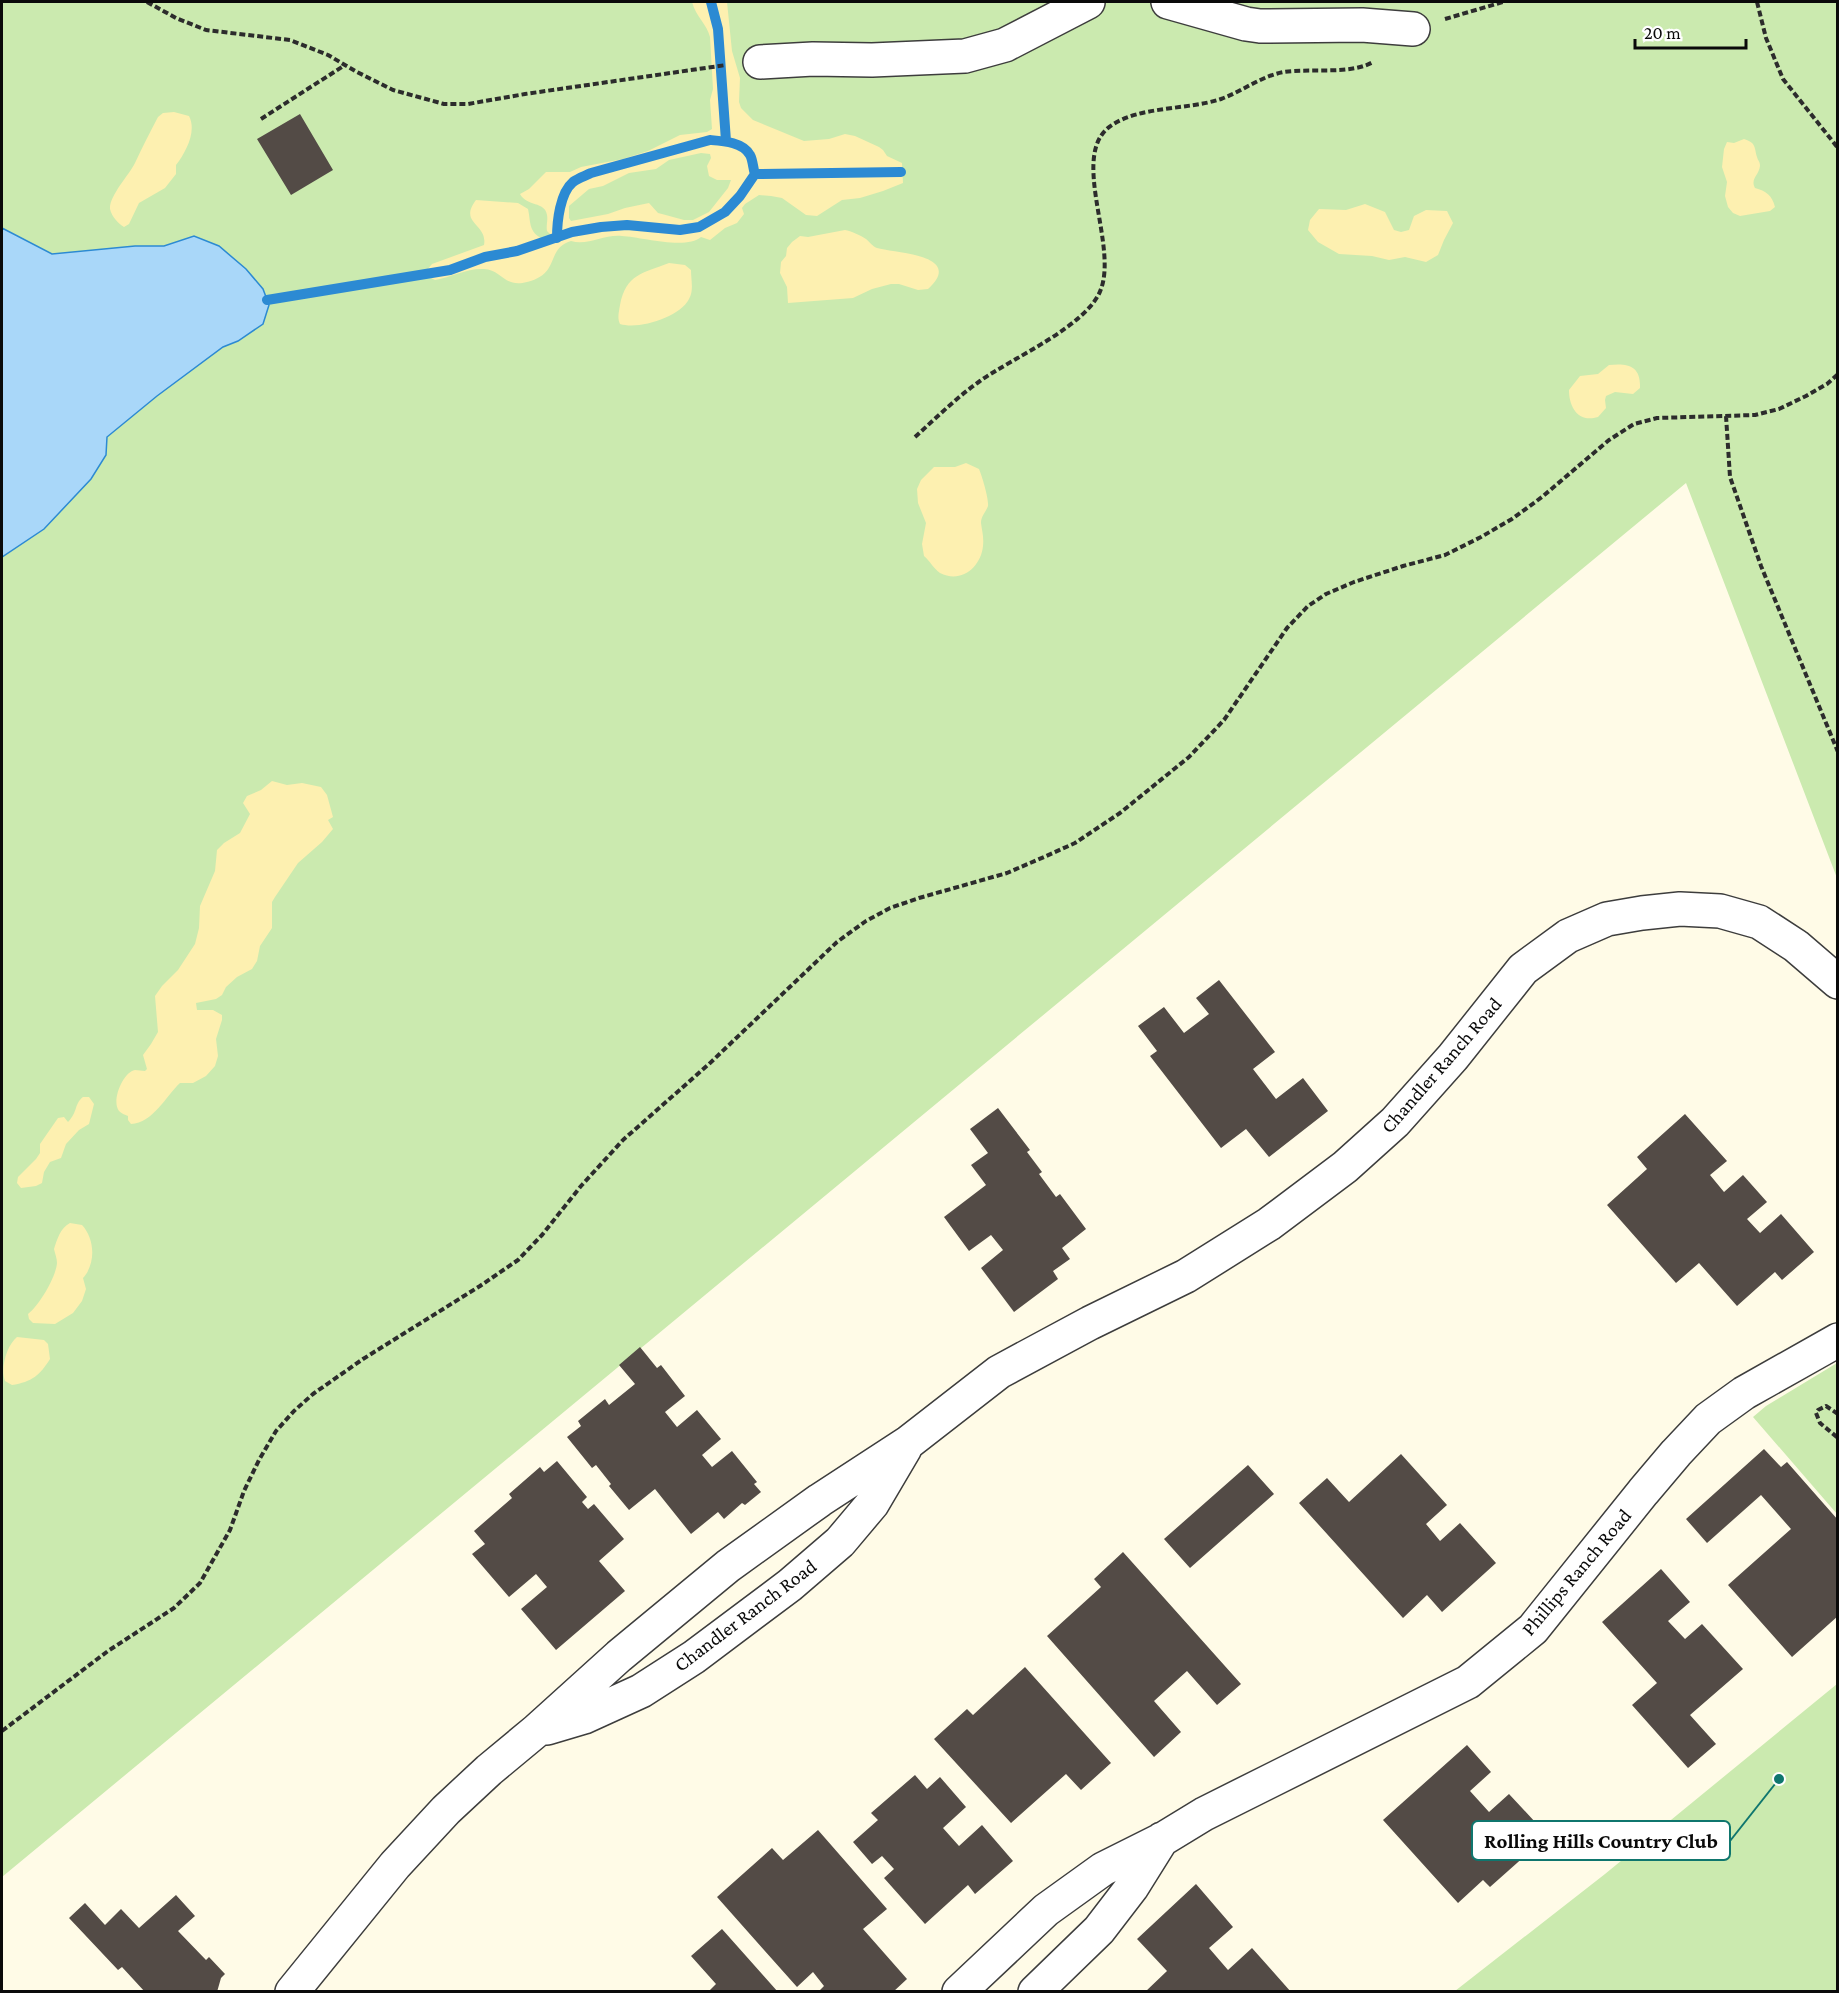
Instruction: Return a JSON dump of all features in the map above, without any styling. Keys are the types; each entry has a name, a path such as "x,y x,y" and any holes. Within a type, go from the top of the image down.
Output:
{"street":[{"path":"760,62 965,56 1005,45 1088,2"},
{"path":"1168,2 1260,26 1362,25 1413,29"},
{"name":"Chandler Ranch Road","path":"292,1992 395,1865 446,1810 618,1656 728,1566 820,1500 909,1442 999,1372 1090,1323 1186,1276 1269,1224 1345,1167 1395,1122 1453,1057 1523,969 1568,936 1606,920 1642,913 1680,909 1720,911 1759,922 1796,946 1838,982"},
{"name":"Phillips Ranch Road","path":"959,1992 1046,1910 1103,1869 1163,1839 1204,1814 1468,1682 1533,1629 1643,1492 1708,1419 1764,1382 1838,1340"},
{"name":"Chandler Ranch Road","path":"536,1731 584,1716 641,1691 694,1657 790,1585 840,1542 872,1504 909,1442"},
{"name":"Phillips Ranch Road","path":"1035,1992 1099,1930 1132,1887 1163,1839"}],"path":[{"path":"147,2 176,18 206,30 290,40 328,55 393,90 444,104 468,104 677,71 760,62"},
{"path":"915,437 980,381 1079,319 1101,291 1106,275 1106,252 1092,158 1099,138 1112,124 1135,114 1188,107 1222,99 1266,76 1284,72 1367,66 1388,53 1413,29 1503,2"},
{"path":"1757,2 1766,38 1783,79 1838,148"},
{"path":"261,119 345,65"},
{"path":"2,1731 108,1651 174,1608 200,1583 230,1530 244,1491 259,1460 276,1431 294,1411 313,1394 363,1359 518,1260 623,1140 709,1064 837,942 866,921 890,908 1007,873 1075,843 1120,813 1190,757 1224,720 1287,628 1308,606 1326,594 1383,572 1445,555 1481,537 1527,508 1609,440 1634,424 1657,418 1755,415 1779,409 1814,392 1838,374"},
{"path":"1726,416 1730,477 1761,566 1838,752"},
{"path":"1838,1414 1826,1406 1816,1413 1820,1423 1838,1438"}],"green space":[{"path":"2,2 1837,2 1837,878 1686,483 2,1877"},
{"path":"1837,1363 1837,1514 1753,1417 1766,1406"},
{"path":"1837,1684 1837,1991 1455,1991 1605,1874"}],"sand":[{"path":"692,2 727,2 732,51 740,78 739,102 741,108 753,120 804,141 829,139 845,134 855,136 879,147 887,156 902,163 903,183 860,198 842,200 817,216 806,215 782,198 759,195 745,204 742,208 744,214 737,223 725,228 710,240 701,237 694,241 674,243 615,236 584,242 571,241 558,250 545,273 527,282 513,283 495,272 484,269 466,271 435,280 429,277 427,270 432,264 484,245 482,232 470,214 476,200 518,203 528,209 532,230 543,239 552,236 547,231 546,211 527,201 520,194 529,189 546,172 570,172 581,167 623,159 648,151 680,135 707,132 712,129 710,100 713,89 710,37","holes":["701,153 710,154 711,158 707,166 709,176 717,180 731,180 728,188 709,212 693,220 658,213 649,203 571,221 569,218 569,206 589,189 603,186 629,173 656,169 669,160"]},
{"path":"174,112 189,116 192,128 187,148 176,165 176,174 165,188 139,203 129,224 124,227 111,212 113,198 135,163 158,117 163,113"},
{"path":"1744,139 1754,145 1760,163 1754,179 1755,188 1768,194 1775,207 1770,211 1740,216 1728,207 1725,196 1727,182 1722,167 1727,142 1734,143"},
{"path":"1365,204 1385,212 1394,230 1401,232 1409,230 1414,216 1426,210 1447,211 1453,223 1438,255 1426,262 1405,257 1389,260 1372,256 1339,254 1318,242 1308,230 1310,220 1319,209 1346,210"},
{"path":"845,230 861,236 877,248 923,257 933,262 938,269 937,277 928,289 918,290 891,284 872,289 853,298 788,303 787,287 780,273 781,262 786,256 787,248 800,236 808,237"},
{"path":"669,263 685,265 691,270 692,285 689,299 677,311 658,320 638,325 620,324 618,317 620,305 631,281 637,276"},
{"path":"1609,365 1632,367 1638,374 1640,388 1633,394 1615,392 1606,396 1606,408 1598,417 1580,416 1573,408 1569,390 1580,376 1598,374"},
{"path":"966,463 979,469 986,493 988,506 981,523 983,546 978,561 969,572 948,576 940,573 924,556 922,544 926,523 918,503 917,489 921,480 934,467 955,467"},
{"path":"272,781 287,785 302,783 321,787 327,795 333,817 328,820 333,829 298,863 272,902 272,928 260,946 257,961 252,969 237,977 216,999 196,1003 197,1010 213,1010 222,1015 216,1039 218,1056 215,1066 206,1076 193,1083 180,1083 152,1114 146,1119 131,1124 128,1116 120,1112 117,1106 117,1094 126,1076 135,1070 145,1071 147,1069 143,1055 158,1032 155,996 178,970 195,944 199,928 200,906 215,871 217,850 240,833 250,814 243,803 247,796 261,790"},
{"path":"83,1097 89,1097 94,1104 89,1124 79,1130 66,1144 61,1158 50,1162 44,1172 42,1183 21,1188 17,1183 18,1177 40,1153 40,1144 58,1118 64,1117 68,1122"},
{"path":"70,1223 82,1225 91,1244 92,1259 83,1278 86,1289 82,1301 73,1313 55,1324 33,1323 28,1314 42,1298 50,1283 57,1263 55,1246 61,1231"},
{"path":"17,1337 44,1340 48,1344 50,1359 35,1377 12,1385 5,1381 3,1370 10,1345"}],"water":[{"path":"2,228 52,254 135,246 164,246 194,236 219,246 246,269 263,289 269,305 263,324 238,341 223,347 107,437 106,455 91,479 44,529 2,557"}],"building":[{"path":"300,114 333,170 291,195 257,139"},
{"path":"1219,980 1275,1052 1253,1069 1276,1099 1303,1078 1328,1111 1269,1157 1246,1129 1221,1148 1150,1056 1157,1051 1138,1026 1164,1007 1184,1033 1209,1014 1196,998"},
{"path":"998,1108 1030,1150 1027,1152 1042,1172 1039,1174 1056,1197 1060,1194 1086,1229 1062,1248 1070,1259 1053,1271 1058,1279 1014,1312 981,1268 1003,1250 991,1235 969,1251 944,1217 986,1185 971,1165 988,1153 970,1129"},
{"path":"1685,1114 1727,1161 1710,1175 1724,1192 1743,1175 1767,1202 1747,1219 1760,1233 1781,1214 1814,1252 1782,1280 1775,1272 1737,1306 1699,1263 1676,1283 1607,1205 1647,1169 1637,1157"},
{"path":"640,1347 657,1368 661,1365 685,1396 665,1412 677,1427 697,1410 721,1439 702,1455 712,1467 732,1451 757,1482 754,1484 761,1492 745,1505 742,1503 724,1519 718,1512 691,1534 655,1489 629,1510 609,1486 611,1484 596,1465 592,1468 567,1437 581,1426 578,1421 605,1399 609,1405 635,1384 619,1365"},
{"path":"1764,1449 1781,1467 1787,1462 1838,1520 1838,1616 1792,1657 1728,1585 1791,1529 1761,1495 1707,1543 1686,1519"},
{"path":"1401,1454 1447,1505 1426,1524 1440,1541 1460,1523 1496,1563 1442,1612 1427,1595 1403,1618 1299,1503 1327,1478 1349,1502"},
{"path":"557,1461 587,1497 582,1502 588,1509 594,1504 624,1539 599,1561 625,1591 556,1650 521,1609 547,1587 536,1574 509,1597 472,1554 485,1544 474,1531 512,1498 509,1494 540,1467 544,1472"},
{"path":"1248,1465 1274,1494 1190,1568 1164,1539"},
{"path":"1123,1552 1241,1684 1217,1705 1187,1671 1154,1701 1181,1732 1154,1757 1047,1636 1101,1587 1094,1579"},
{"path":"1661,1569 1690,1602 1668,1621 1685,1639 1702,1624 1743,1669 1690,1715 1716,1744 1688,1768 1632,1705 1657,1683 1602,1622"},
{"path":"1025,1667 1111,1763 1081,1790 1066,1774 1011,1823 934,1739 967,1709 973,1715"},
{"path":"1467,1745 1491,1772 1470,1791 1489,1812 1509,1794 1536,1823 1524,1834 1535,1847 1490,1887 1483,1880 1458,1903 1383,1820"},
{"path":"915,1775 927,1789 940,1777 966,1807 943,1828 959,1846 982,1825 1013,1861 975,1894 968,1885 925,1924 884,1878 894,1869 882,1856 872,1864 853,1842 878,1820 871,1813"},
{"path":"818,1830 887,1909 863,1929 907,1979 893,1992 818,1992 824,1986 813,1972 797,1987 717,1897 772,1848 783,1860"},
{"path":"1196,1884 1233,1927 1209,1948 1228,1970 1252,1948 1291,1992 1145,1992 1167,1971 1137,1939"},
{"path":"176,1895 195,1916 178,1931 206,1960 209,1957 225,1974 221,1978 217,1992 145,1992 122,1967 118,1970 69,1918 85,1903 105,1925 121,1909 139,1928"},
{"path":"722,1929 778,1992 708,1992 716,1984 691,1956"}],"waterway":[{"path":"711,2 718,29 726,141"},
{"path":"267,300 450,270 485,257 517,251 572,232 601,227 627,225 680,230 699,227 725,212 740,196 755,174 751,157 743,147 710,140 579,178 569,187 562,200 557,231 557,238"},
{"path":"755,174 901,172"}],"place":[{"name":"Rolling Hills Country Club","path":"1779,1779"}]}
